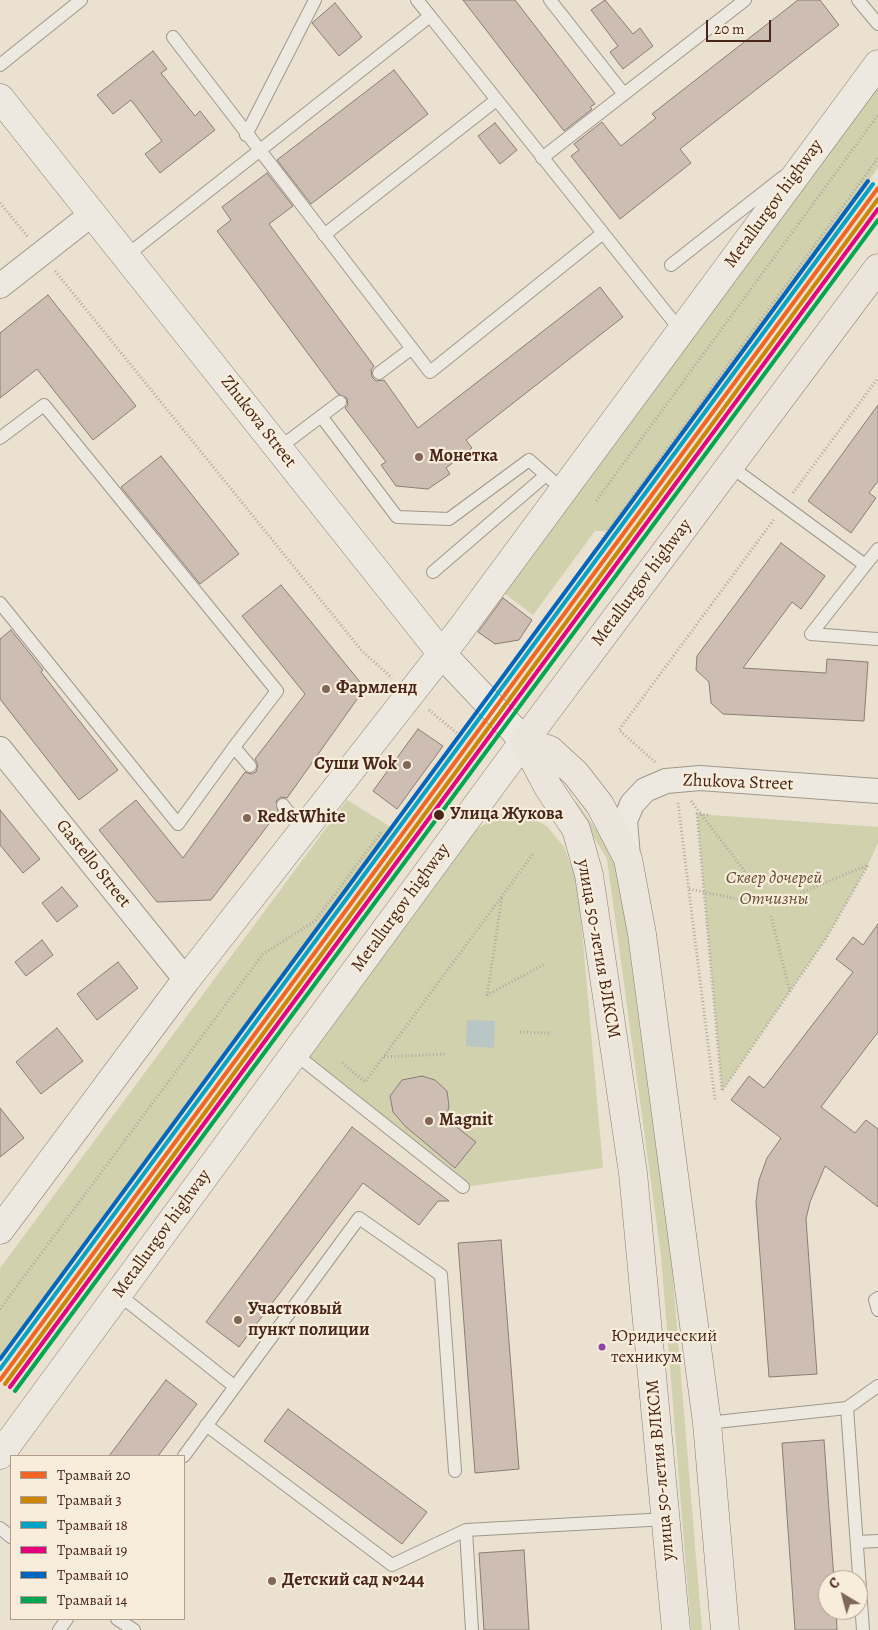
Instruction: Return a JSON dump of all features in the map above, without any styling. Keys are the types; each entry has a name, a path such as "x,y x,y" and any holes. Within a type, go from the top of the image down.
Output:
{"main road":[{"name":"Metallurgov highway","path":"0,1230 186,980 442,654 555,482 681,331 878,64"},
{"name":"Zhukova Street","path":"0,98 442,654 524,741"},
{"name":"Metallurgov highway","path":"0,1455 524,741 878,268"},
{"path":"524,741 550,750 576,774 600,805 628,859 642,934 707,1423 725,1630"},
{"name":"улица 50-летия ВЛКСМ","path":"524,741 548,786 576,829 589,875 633,1173 676,1630"}],"street":[{"path":"0,286 92,214"},
{"name":"Gastello Street","path":"3,758 186,980"},
{"name":"Zhukova Street","path":"628,859 625,822 632,804 645,790 666,781 700,778 878,791"}],"lane":[{"path":"0,65 81,0"},
{"path":"246,135 315,0"},
{"path":"417,0 495,101 681,331"},
{"path":"550,0 623,93"},
{"path":"542,158 623,93 745,0"},
{"path":"858,0 878,24"},
{"path":"126,256 430,16"},
{"path":"173,37 258,151 430,372 603,233"},
{"path":"324,236 495,101"},
{"path":"671,265 809,156"},
{"path":"379,373 411,348"},
{"path":"279,448 340,402"},
{"path":"0,438 44,405 277,690 178,824 0,603"},
{"path":"322,416 397,517 448,519 529,460 555,482 433,572"},
{"path":"730,466 865,565"},
{"path":"877,639 812,634 878,549"},
{"path":"234,747 250,766"},
{"path":"283,805 303,831"},
{"path":"294,1053 463,1187"},
{"path":"185,1455 359,1218 441,1275 455,1471"},
{"path":"118,1294 234,1386"},
{"path":"878,1298 875,1300 878,1310"},
{"path":"707,1423 847,1408 878,1386"},
{"path":"847,1408 863,1630"},
{"path":"206,1425 392,1565 466,1530 666,1519"},
{"path":"0,1528 10,1536"},
{"path":"466,1530 472,1630"},
{"path":"857,1542 878,1540"},
{"path":"119,1620 134,1630"}],"path":[{"path":"596,501 878,115"},
{"path":"602,539 878,158"},
{"path":"0,203 362,651 458,734"},
{"path":"759,890 675,780 619,730 878,378"},
{"path":"675,780 715,1100"},
{"path":"708,815 697,814 722,1090 827,937 868,865 781,901"},
{"path":"0,1308 263,954 315,921 382,831"},
{"path":"342,1063 365,1082 533,854"},
{"path":"688,889 752,902"},
{"path":"502,897 487,996 545,964"},
{"path":"771,916 790,992"},
{"path":"520,1032 549,1033"},
{"path":"384,1057 447,1054"}],"green space":[{"path":"878,75 878,168 612,531 595,531 533,615 500,590"},
{"path":"347,800 394,829 0,1361 0,1268"},
{"path":"576,801 617,859 671,1255 702,1630 691,1630 661,1256 607,859 574,805"},
{"path":"508,812 522,814 547,826 564,847 578,885 603,1168 463,1187 303,1060 466,837 489,821"},
{"name":"Сквер дочерей Отчизны","path":"697,814 878,827 878,843 868,865 827,937 722,1091"}],"shaded area":[{"path":"467,1020 495,1021 494,1048 466,1046"}],"building":[{"path":"463,0 515,0 595,104 590,107 592,109 564,131"},
{"path":"605,0 633,34 640,28 653,46 623,69 610,52 618,46 591,10"},
{"path":"798,0 820,0 839,25 680,149 691,163 620,219 571,156 579,150 574,144 602,122 621,146 656,118 652,114"},
{"path":"335,3 362,37 339,56 312,23"},
{"path":"153,51 167,69 161,73 195,116 200,111 215,130 160,173 145,154 162,141 131,100 113,114 97,95"},
{"path":"394,70 428,114 311,204 277,160"},
{"path":"495,123 517,150 500,164 478,136"},
{"path":"267,173 293,206 269,224 374,366 371,370 372,377 376,381 384,380 418,428 600,287 623,317 466,440 472,448 446,468 450,474 428,489 396,486 381,465 386,462 345,408 348,405 347,398 338,394 217,231 231,220 222,207"},
{"path":"48,295 136,406 93,440 37,369 0,398 0,333"},
{"path":"878,405 878,481 869,493 876,498 851,533 808,501"},
{"path":"161,456 239,554 200,584 121,487"},
{"path":"781,543 825,576 801,609 792,602 743,668 826,673 827,659 868,662 864,721 723,714 711,703 709,682 696,670 697,656"},
{"path":"281,585 365,688 287,798 281,797 276,801 278,812 211,900 157,902 99,830 136,800 183,858 245,772 251,774 256,772 258,765 255,759 305,694 242,616"},
{"path":"503,598 532,620 519,640 495,644 478,632"},
{"path":"11,630 43,670 41,672 118,770 79,800 0,699 0,639"},
{"path":"418,729 443,746 397,809 373,791"},
{"path":"0,810 40,859 23,873 0,845"},
{"path":"62,887 78,906 57,922 42,903"},
{"path":"878,924 878,1032 821,1107 855,1133 866,1120 878,1129 878,1207 825,1166 810,1202 806,1219 817,1374 769,1377 756,1202 759,1180 767,1158 781,1138 731,1100 749,1076 764,1088 853,972 836,959 853,937 863,945"},
{"path":"42,940 53,955 26,976 15,962"},
{"path":"118,962 138,988 97,1020 77,994"},
{"path":"57,1028 83,1061 41,1094 16,1062"},
{"path":"422,1076 435,1080 447,1091 449,1106 446,1119 476,1142 455,1168 405,1126 393,1112 390,1096 402,1080"},
{"path":"0,1108 24,1138 0,1157"},
{"path":"352,1127 449,1201 438,1201 419,1225 363,1183 239,1347 206,1322"},
{"path":"501,1240 519,1469 475,1473 458,1243"},
{"path":"166,1380 197,1404 159,1455 110,1455"},
{"path":"288,1409 427,1512 402,1544 264,1441"},
{"path":"824,1440 833,1570 818,1570 818,1620 836,1620 837,1630 795,1630 782,1443"},
{"path":"524,1550 529,1630 484,1630 479,1553"}],"tram line":[{"name":"10","path":"0,1359 868,181"},
{"name":"18","path":"0,1369 873,184"},
{"name":"20","path":"0,1380 878,188"},
{"name":"3","path":"5,1384 878,199"},
{"name":"19","path":"10,1387 878,209"},
{"name":"14","path":"15,1391 878,220"}],"place":[{"name":"Монетка","path":"419,457"},
{"name":"Фармленд","path":"326,689"},
{"name":"Суши Wok","path":"407,765"},
{"name":"Улица Жукова","path":"439,815"},
{"name":"Red&White","path":"247,818"},
{"name":"Magnit","path":"429,1121"},
{"name":"Участковый пункт полиции","path":"238,1320"},
{"name":"Юридический техникум","path":"602,1347"},
{"name":"Детский сад №244","path":"272,1581"}]}
